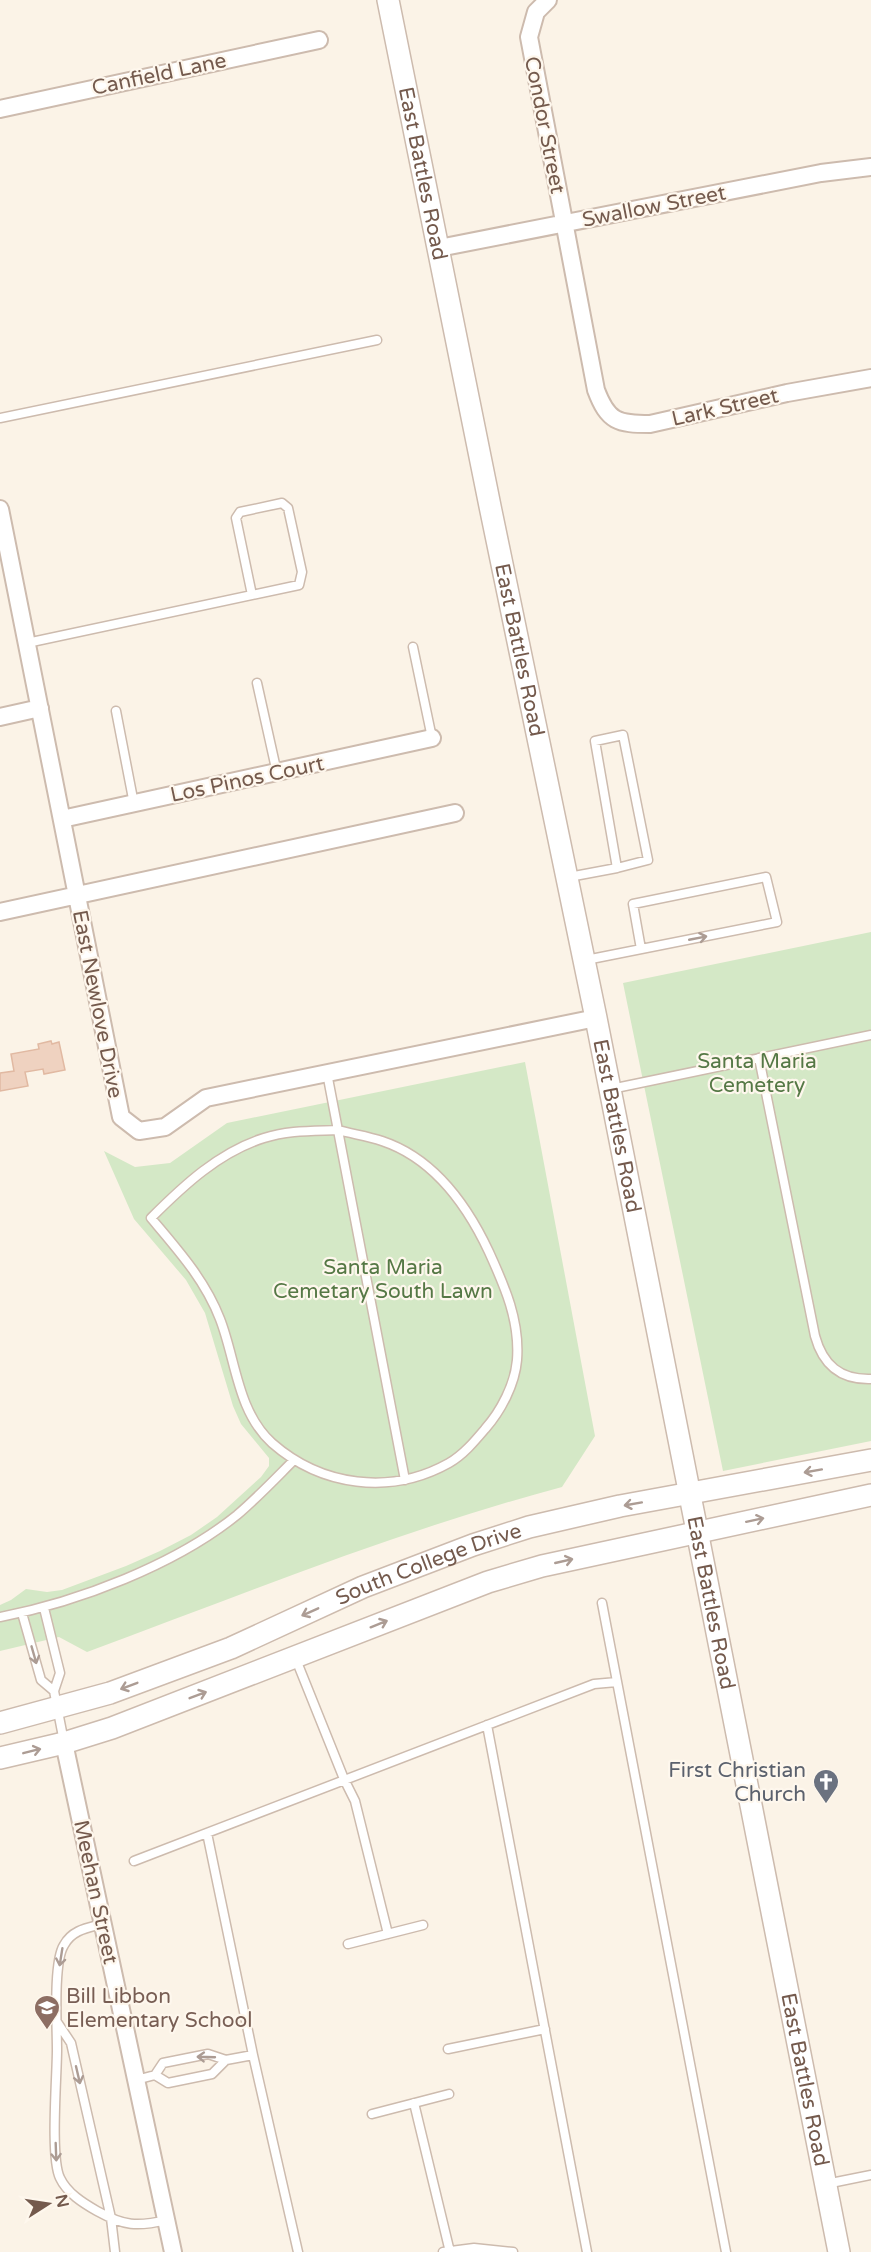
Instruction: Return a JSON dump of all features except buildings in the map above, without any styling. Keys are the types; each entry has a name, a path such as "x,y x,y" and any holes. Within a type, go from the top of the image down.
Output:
{"street":[{"name":"East Battles Road","path":"388,0 611,1089 839,2252"},
{"name":"Condor Street","path":"548,0 536,12 529,37 596,390"},
{"name":"Canfield Lane","path":"0,109 319,40"},
{"name":"Swallow Street","path":"439,248 821,173 871,167"},
{"name":"Lark Street","path":"596,390 602,405 617,421 627,424 650,424 787,393 871,378"},
{"name":"East Newlove Drive","path":"0,509 3,543 27,643 122,1117 139,1131 165,1127 206,1098 596,1018"},
{"path":"0,717 40,708"},
{"name":"Los Pinos Court","path":"62,819 432,738"},
{"path":"0,912 455,813"},
{"name":"South College Drive","path":"0,1723 56,1700 110,1693 231,1648 363,1587 473,1545 529,1527 574,1515 871,1460"},
{"name":"South College Drive","path":"0,1758 64,1743 112,1728 488,1582 542,1566 871,1495"},
{"name":"Meehan Street","path":"64,1743 173,2252"}],"lane":[{"path":"0,418 377,340"},
{"path":"27,643 299,585 302,572 288,508 282,503 240,512 236,518 252,595"},
{"path":"413,647 432,738"},
{"path":"257,683 277,773"},
{"path":"116,711 134,804"},
{"path":"568,878 617,868 648,860 623,735 595,741 617,868"},
{"path":"585,960 641,949 777,922 766,877 633,904 641,949"},
{"path":"611,1089 871,1035"},
{"path":"759,1058 820,1354 834,1369 847,1377 871,1379"},
{"path":"327,1073 405,1480"},
{"path":"338,1130 383,1142 417,1159 447,1185 475,1221 507,1290 515,1323 517,1361 508,1393 492,1421 471,1446 450,1462 428,1473 405,1480 376,1483 320,1474 293,1461 269,1440 251,1416 238,1385 220,1320 208,1292 192,1267 151,1218 184,1185 230,1153 263,1138 298,1131 338,1130"},
{"path":"0,1617 44,1608 178,1555 238,1514 293,1461"},
{"path":"602,1604 726,2252"},
{"path":"44,1608 60,1673 56,1700 64,1743"},
{"path":"22,1613 41,1680 56,1700"},
{"path":"295,1656 355,1801 388,1934"},
{"path":"134,1861 594,1684 617,1682"},
{"path":"487,1725 587,2252"},
{"path":"207,1833 253,2055 298,2252"},
{"path":"102,1924 74,1933 62,1947 56,1985 56,2148 59,2177 69,2190 86,2204 127,2225 144,2226 166,2220"},
{"path":"348,1944 423,1925"},
{"path":"57,2022 71,2043 111,2218 115,2252"},
{"path":"448,2049 545,2029"},
{"path":"136,2080 155,2075 163,2063 208,2054 226,2060 253,2055"},
{"path":"155,2075 168,2083 212,2074 226,2060"},
{"path":"372,2114 449,2094"},
{"path":"414,2103 450,2252"},
{"path":"826,2184 871,2175"},
{"path":"444,2252 474,2248 513,2252"}],"green space":[{"name":"Santa Maria Cemetery","path":"871,932 871,1441 723,1471 623,983"},
{"name":"Santa Maria Cemetary South Lawn","path":"525,1062 595,1436 562,1487 382,1543 87,1652 59,1637 0,1651 0,1605 26,1589 47,1592 62,1590 126,1566 191,1535 217,1517 261,1477 269,1466 269,1458 241,1424 233,1406 205,1313 186,1280 134,1219 104,1151 135,1167 170,1163 227,1123"}],"place":[{"name":"First Christian Church","path":"826,1805"},
{"name":"Bill Libbon Elementary School","path":"47,2031"}]}
